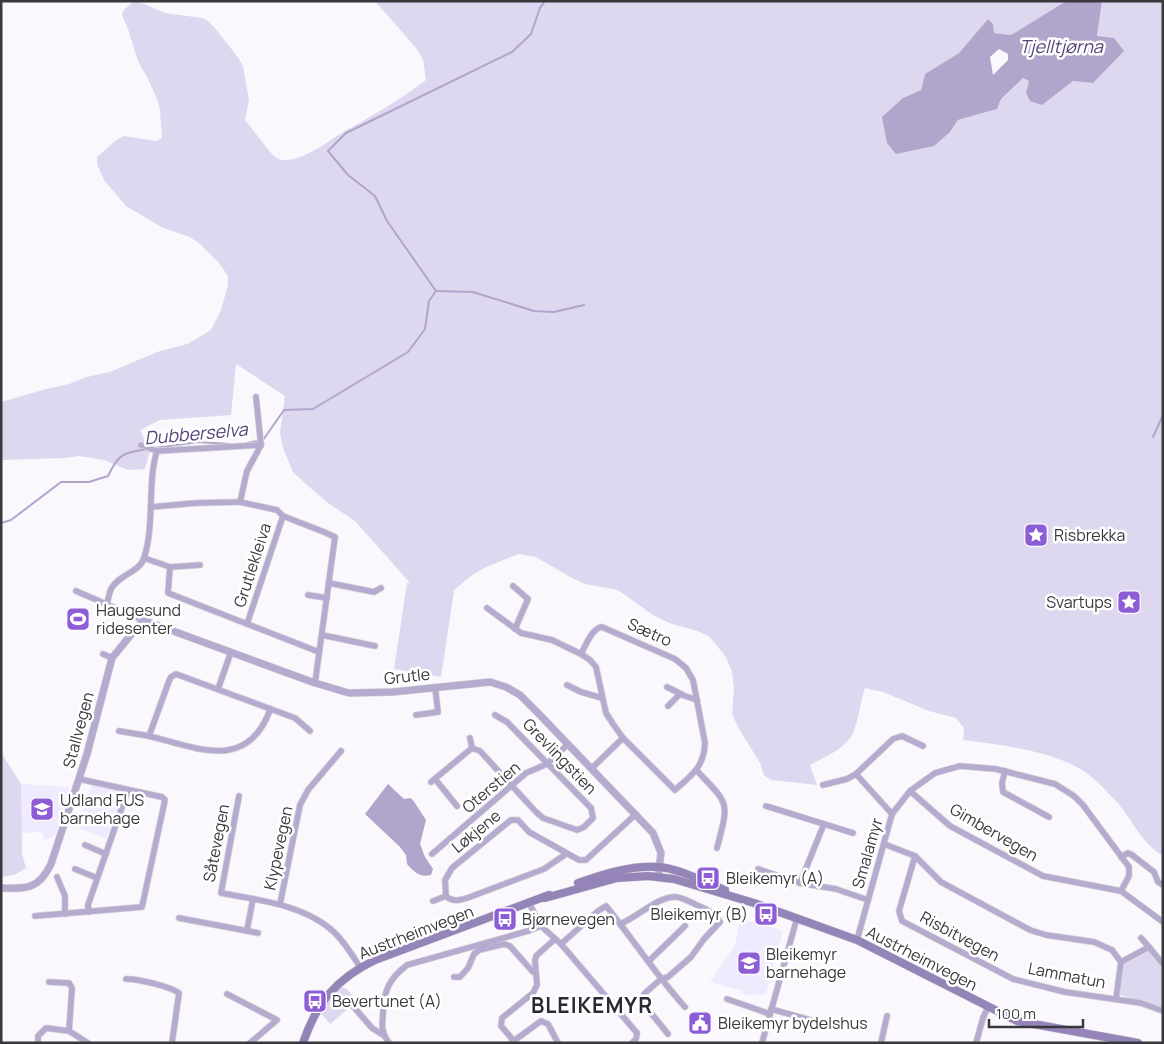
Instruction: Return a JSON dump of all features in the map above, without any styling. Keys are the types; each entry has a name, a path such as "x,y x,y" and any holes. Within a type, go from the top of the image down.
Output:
{"main road":[{"name":"Austrheimvegen","path":"545,898 555,892 611,872 659,867 684,874 746,898 754,903"},
{"name":"Austrheimvegen","path":"303,1043 311,1020 325,998 341,980 360,967 545,898 617,878 658,876 689,883 754,903 857,940 1017,1022 1138,1043"}],"street":[{"path":"240,502 247,471 261,445 256,396"},
{"path":"141,446 157,451 261,445"},
{"path":"107,604 111,589 138,566 144,558 151,507 154,459 157,451"},
{"path":"151,507 240,502 273,509 284,516 335,537 315,683"},
{"name":"Grutlekleiva","path":"248,624 284,516"},
{"path":"144,558 170,567 200,565"},
{"name":"Grutlekleiva","path":"170,567 168,593 319,652"},
{"path":"329,583 374,592 381,588"},
{"path":"513,586 528,599 515,629"},
{"name":"Grutle","path":"76,591 143,620 315,683 349,693 392,692 490,682 506,687 520,695 653,833 661,853 658,876"},
{"path":"308,595 327,598"},
{"path":"487,608 515,629 532,636 552,640 581,654 596,667 606,713 623,738 675,790 697,771 723,800 725,813 717,848"},
{"name":"Stallvegen","path":"1,888 28,888 35,886 45,876 79,779 112,658 143,620"},
{"name":"Sætro","path":"581,654 597,628 606,628 675,659 686,668 693,680 705,743 704,757 697,771"},
{"path":"322,635 375,646"},
{"path":"218,689 232,652"},
{"path":"103,654 112,658"},
{"path":"149,736 169,681 174,675 179,674 295,718 310,731"},
{"path":"567,685 581,692 602,698"},
{"path":"416,715 438,712 435,687"},
{"path":"667,687 697,700"},
{"path":"668,706 680,694"},
{"path":"119,731 208,750 227,751 236,749 250,740 264,724 270,710"},
{"name":"Grevlingstien","path":"472,748 480,752 543,818 576,830 584,827 593,818 592,808 507,722 495,715"},
{"path":"823,785 847,780 893,740 902,736 922,746"},
{"path":"457,806 433,781 472,748 470,738"},
{"path":"592,768 623,738"},
{"name":"Oterstien","path":"432,854 526,774 547,764 568,744"},
{"name":"Klypevegen","path":"280,904 300,806 308,790 342,750"},
{"name":"Smalamyr","path":"857,940 892,814 910,791 935,772 960,766 996,768 1055,784 1079,801 1121,857"},
{"path":"1005,771 1002,783 1004,792 1050,817"},
{"path":"856,774 892,814"},
{"path":"34,916 142,907 165,800 162,797 79,779"},
{"path":"89,912 88,905 128,790"},
{"name":"Gimbervegen","path":"910,791 950,826 1043,876 1121,891"},
{"name":"Såtevegen","path":"239,796 221,893 280,904 320,922 334,932 360,967"},
{"path":"766,806 853,833"},
{"name":"Løkjene","path":"446,896 445,880 452,868 510,820 518,820 529,832 566,854 579,860 586,860 636,814"},
{"path":"800,883 824,824"},
{"path":"884,844 915,856"},
{"path":"84,845 106,854"},
{"path":"1163,885 1158,882 1154,872 1132,855 1128,853 1121,857 1129,867 1130,872 1121,891 1163,922"},
{"path":"433,901 446,896 457,901 470,897 544,869 566,854"},
{"name":"Lammatun","path":"915,856 941,882 1030,930 1046,935 1094,942 1112,950 1121,962 1116,999"},
{"name":"Risbitvegen","path":"915,856 899,910 902,921 1013,979"},
{"path":"75,869 97,878"},
{"path":"758,869 800,883 836,889 868,900"},
{"path":"57,877 64,896 65,914"},
{"path":"620,924 666,898 676,897 691,902 718,917 720,922 691,957 644,994 642,1002 668,1034"},
{"path":"247,930 253,899"},
{"path":"529,903 541,926 561,944 637,1033 636,1039 632,1043"},
{"path":"561,944 606,906 661,979 685,1007"},
{"path":"179,918 258,933"},
{"path":"762,1043 797,918"},
{"path":"383,1035 383,998 395,975 407,965 541,926"},
{"path":"648,961 684,926"},
{"path":"1141,938 1163,964"},
{"path":"555,939 536,956 537,985 532,993 502,1018 501,1026 512,1042 541,1020 548,1024 558,1043"},
{"path":"454,977 460,977 468,968 474,954 480,950 504,944 510,946 533,972 536,972"},
{"name":"Lammatun","path":"1121,962 1149,947"},
{"path":"126,979 134,979 172,988 179,992 172,1043"},
{"name":"Lammatun","path":"1013,979 1065,992 1141,1003 1163,1012"},
{"path":"49,982 69,983 72,988 69,1031"},
{"path":"227,994 278,1020 250,1043"},
{"path":"727,999 820,1023"},
{"path":"352,1005 372,1028 383,1035 389,1043"},
{"path":"976,1043 988,1007"},
{"path":"881,1043 887,1016"},
{"path":"38,1043 38,1036 46,1028 69,1031 88,1043"}],"shaded area":[{"path":"134,1 165,13 202,18 214,27 243,66 249,100 245,120 273,155 278,159 285,160 303,156 317,149 396,101 426,80 423,60 416,48 375,1 1067,1 1011,35 994,33 993,24 988,19 959,53 925,74 921,90 903,98 950,132 958,120 997,109 1001,99 1023,78 1029,81 1026,93 1042,105 1073,81 1093,83 1098,77 1097,37 1102,1 1163,1 1163,856 1148,844 1122,808 1101,786 1089,775 1072,765 1057,758 1026,750 963,740 964,728 956,718 929,711 883,692 865,688 855,728 849,739 834,752 810,765 817,785 771,780 764,775 760,763 732,714 734,689 732,672 726,657 709,636 669,623 653,615 618,590 585,584 536,557 519,554 486,567 472,575 453,591 441,677 394,669 407,583 410,583 355,521 328,503 293,472 283,448 280,433 285,396 236,364 231,415 160,420 140,430 150,451 145,469 128,470 104,460 79,456 1,460 1,402 110,372 157,352 187,344 212,328 221,310 228,285 228,276 219,263 190,237 163,228 126,206 104,180 97,164 97,157 115,141 124,136 156,141 162,138 160,110 157,99 138,61 122,15 124,10"},
{"path":"1,747 2,754 21,784 22,854 26,868 14,875 1,877"},
{"name":"Udland FUS barnehage","path":"21,784 70,787 55,836 43,841 44,835 40,832 21,833"},
{"path":"92,785 119,790 123,796 106,839 77,827"},
{"name":"Bleikemyr barnehage","path":"740,918 783,931 766,993 762,995 750,996 743,994 743,991 710,982 735,945"},
{"path":"1149,950 1163,970 1163,1008 1120,995 1124,963"},
{"path":"336,985 347,989 357,1001 330,1024 316,1007 317,998"}],"water":[{"name":"Tjelltjørna","path":"1067,1 1102,1 1097,36 1114,38 1124,51 1093,83 1073,81 1042,105 1030,101 1026,93 1029,81 1023,78 1001,99 997,109 958,120 950,132 934,146 896,154 887,143 882,117 903,98 921,90 925,74 959,53 988,19 993,24 994,33 1011,35","holes":["999,49 1008,54 1008,60 993,75 990,57"]},
{"path":"388,784 404,799 410,798 413,800 426,820 420,844 425,857 433,869 431,875 420,875 412,870 407,864 406,855 400,847 365,814"}],"waterway":[{"path":"436,291 387,221 375,196 348,175 328,151 346,133 512,52 531,34 540,8 545,1"},
{"path":"436,291 473,292 534,311 554,312 584,305"},
{"name":"Dubberselva","path":"247,443 263,440 284,410 313,409 408,352 425,329 429,301 436,291"},
{"path":"1153,437 1163,415"},
{"name":"Dubberselva","path":"155,448 198,442 229,444"},
{"name":"Dubberselva","path":"1,523 11,520 61,482 89,482 108,476 115,463 123,455 148,449"}],"place":[{"name":"Risbrekka","path":"1036,535"},
{"name":"Svartups","path":"1129,602"},
{"name":"Haugesund ridesenter","path":"78,619"},
{"name":"Udland FUS barnehage","path":"42,809"},
{"name":"Bleikemyr (A)","path":"708,878"},
{"name":"Bleikemyr (B)","path":"766,914"},
{"name":"Bjørnevegen","path":"505,919"},
{"name":"Bleikemyr barnehage","path":"749,963"},
{"name":"Bevertunet (A)","path":"315,1001"},
{"name":"Bleikemyr bydelshus","path":"700,1023"}],"district":[{"name":"BLEIKEMYR","path":"592,1006"}]}
